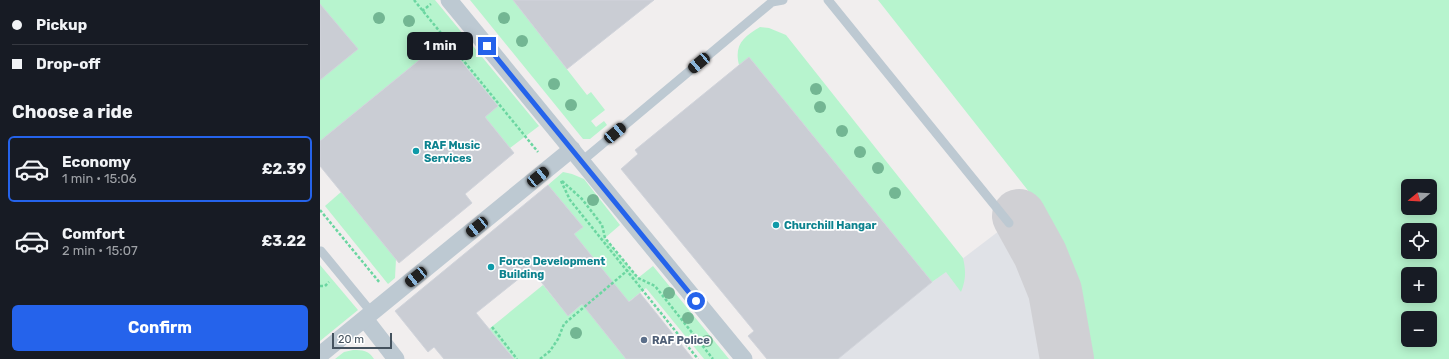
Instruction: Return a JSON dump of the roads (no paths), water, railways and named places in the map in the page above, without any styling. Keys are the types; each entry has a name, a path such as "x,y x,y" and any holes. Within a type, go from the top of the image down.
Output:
{"street":[{"path":"449,0 744,359"},
{"path":"320,355 391,297 577,155"},
{"path":"368,316 396,359"}],"lane":[{"path":"577,155 772,2 781,0"},
{"path":"828,0 1009,223"},
{"path":"321,251 368,316"}],"place":[{"name":"RAF Music Services","path":"416,151"},
{"name":"Churchill Hangar","path":"776,225"},
{"name":"Force Development Building","path":"491,267"},
{"name":"RAF Police","path":"644,340"}]}
